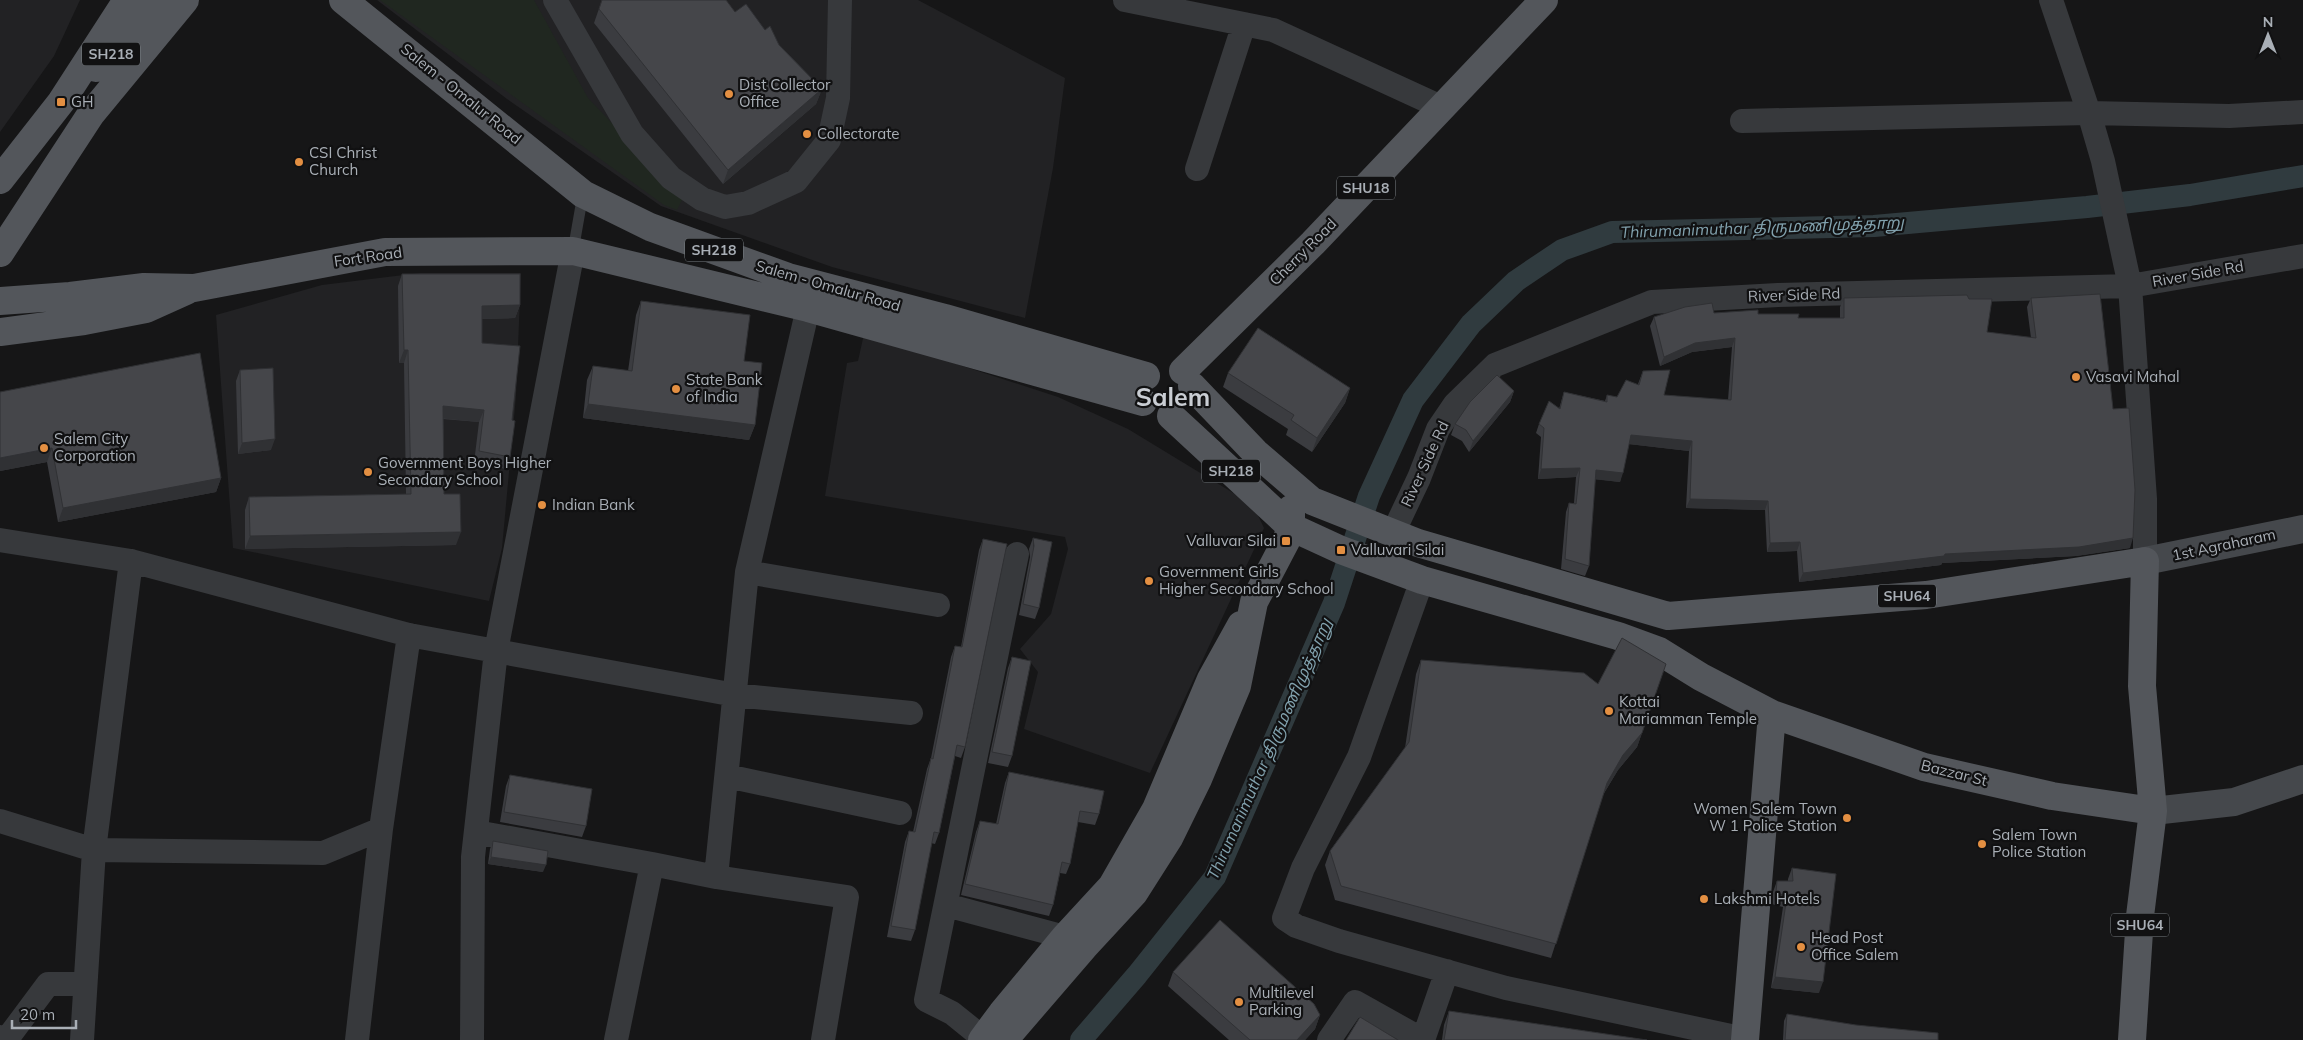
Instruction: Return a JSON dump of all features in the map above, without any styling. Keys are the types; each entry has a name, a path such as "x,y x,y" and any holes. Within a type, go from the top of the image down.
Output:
{"main road":[{"name":"SH218","path":"0,180 61,102 128,0"},
{"name":"SH218","path":"61,102 132,34 156,0"},
{"path":"0,253 90,114 185,0"},
{"name":"Salem - Omalur Road","path":"343,0 583,194 650,227 788,277 945,318 1144,389"},
{"name":"Cherry Road","path":"1188,378 1313,243 1544,0"},
{"name":"Salem - Omalur Road","path":"573,251 1144,389"},
{"name":"Fort Road","path":"0,300 70,296 144,287 194,288 385,252 573,251"},
{"name":"Fort Road","path":"0,332 84,321 146,309 194,288"},
{"path":"1188,378 1192,394 1185,409 1171,416 1154,413 1144,389 1152,370 1168,365 1188,378 1255,452 1312,501 1418,543 1668,616 1659,651"},
{"name":"SH218","path":"1171,416 1291,527"},
{"path":"990,1039 1065,937 1112,886 1151,818 1211,679 1254,602 1291,527 1292,483"},
{"name":"Bazzar St","path":"1291,527 1341,550 1414,577 1618,636 1659,651 1701,677 1772,714 1924,767 2052,796 2154,812 2234,802 2303,779"},
{"name":"1st Agraharam","path":"2145,561 2303,529"},
{"name":"SHU64","path":"1668,616 1926,595 2145,561 2142,686 2154,812 2140,916 2132,1040"},
{"path":"990,1039 1077,954 1134,892 1169,838 1194,788 1237,686 1254,602"},
{"path":"1745,1040 1772,714"}],"street":[{"path":"555,0 632,134 671,178 702,199 724,207 748,203 796,181 829,140 838,98 840,0"},
{"path":"1129,0 1222,9 1244,24 1273,30 1443,108"},
{"path":"2051,0 2103,161 2130,286 2145,499 2145,561"},
{"path":"1197,169 1244,24"},
{"path":"1742,121 2089,113 2229,116 2303,112"},
{"path":"472,1040 473,857 496,651 573,251"},
{"name":"River Side Rd","path":"1392,534 1419,478 1438,428 1455,404 1494,365 1652,302 1778,295 2130,286 2303,256"},
{"path":"716,876 747,572 808,308"},
{"path":"0,540 131,561 410,635 735,695 911,713"},
{"path":"990,1039 952,1013 926,1000 1017,554"},
{"path":"82,1040 94,850 131,561"},
{"path":"747,572 938,605"},
{"path":"1414,577 1358,757 1303,868 1284,918 1296,926 1339,941 1506,988 1745,1040"},
{"path":"357,1040 381,829 410,635"},
{"path":"727,776 900,812"},
{"path":"0,821 94,850 323,854 381,829"},
{"path":"476,832 716,876 847,897 823,1040"},
{"path":"616,1040 652,864"},
{"path":"946,905 1065,937"},
{"path":"1329,1040 1355,1002 1423,1040 1446,971"},
{"path":"0,1037 7,1039 48,984 85,984"}],"lane":[{"path":"573,251 583,194"}],"shaded area":[{"path":"0,0 80,0 54,56 0,132"},
{"name":"Collectorate","path":"377,0 918,0 1065,78 1053,168 1025,318 832,267 661,206 507,99"},
{"path":"380,0 534,0 588,98 683,198 677,210 664,205"},
{"name":"Government Boys Higher Secondary School","path":"420,273 521,273 516,396 502,548 489,601 233,548 216,315 322,285"},
{"name":"Government Girls Higher Secondary School","path":"864,334 1058,397 1128,429 1253,505 1264,528 1150,773 1024,729 1038,672 1020,649 1051,614 1068,549 1065,537 825,496 847,363 858,361"}],"building":[{"name":"Dist Collector Office","path":"602,0 726,0 735,12 746,4 765,30 770,26 779,45 822,89 728,170 599,9"},
{"path":"402,274 520,274 520,305 482,306 482,343 520,346 512,420 515,421 510,457 479,451 484,410 443,406 444,494 460,494 461,532 250,536 249,497 411,494 408,350 404,350"},
{"path":"2100,294 2113,409 2129,408 2135,490 2133,538 2079,547 1945,554 1944,556 1803,573 1800,542 1770,543 1768,501 1690,499 1692,441 1631,435 1623,473 1596,470 1589,566 1565,559 1569,503 1576,504 1580,468 1541,469 1544,428 1539,424 1549,401 1560,409 1564,392 1607,402 1607,395 1617,397 1626,380 1639,385 1643,371 1670,370 1664,395 1731,400 1735,338 1695,343 1664,357 1654,317 1685,307 1712,303 1714,313 1758,310 1758,314 1799,314 1798,318 1844,318 1844,298 1967,295 1969,299 1992,299 1987,332 2036,338 2031,298"},
{"path":"641,301 750,315 744,361 762,363 755,425 588,404 593,366 632,371"},
{"path":"1258,328 1350,388 1317,438 1291,420 1294,415 1228,373"},
{"path":"200,353 221,478 63,508 52,448 0,458 0,392"},
{"path":"273,368 275,439 242,443 240,370"},
{"path":"1497,375 1514,391 1473,441 1466,430 1455,424 1470,402"},
{"path":"1033,538 1052,542 1039,608 1023,604 1034,546"},
{"path":"983,539 1007,544 965,747 957,745 939,833 934,832 915,930 891,926 909,831 915,832 931,758 933,759 955,646 962,647"},
{"path":"1622,638 1666,664 1642,733 1623,755 1607,783 1556,944 1341,886 1330,851 1409,742 1421,660 1584,673 1598,684"},
{"path":"1012,657 1031,661 1012,756 992,752"},
{"path":"1009,772 1104,791 1099,814 1080,811 1070,864 1062,862 1053,905 965,884 980,821 998,824"},
{"path":"510,775 592,789 586,826 504,812"},
{"path":"493,841 548,851 546,865 491,857"},
{"name":"Head Post Office Salem","path":"1792,868 1836,874 1823,982 1775,977 1787,896 1776,893 1777,881 1793,881"},
{"name":"Multilevel Parking","path":"1220,920 1314,1004 1320,1015 1297,1040 1250,1040 1173,972"},
{"path":"1449,1011 1647,1040 1444,1040"},
{"path":"1787,1014 1856,1025 1938,1033 1938,1040 1785,1040"},
{"path":"1360,1017 1398,1040 1346,1040"}],"waterway":[{"name":"Thirumanimuthar திருமணிமுத்தாறு","path":"1081,1040 1137,975 1215,877 1334,603 1369,496 1413,400 1471,324 1516,281 1562,250 1612,232 1874,226 2087,207 2190,195 2303,176"}],"place":[{"name":"Dist Collector Office","path":"729,94"},
{"name":"GH","path":"61,102"},
{"name":"Collectorate","path":"807,134"},
{"name":"CSI Christ Church","path":"299,162"},
{"name":"Vasavi Mahal","path":"2076,377"},
{"name":"State Bank of India","path":"676,389"},
{"name":"Salem City Corporation","path":"44,448"},
{"name":"Government Boys Higher Secondary School","path":"368,472"},
{"name":"Indian Bank","path":"542,505"},
{"name":"Valluvar Silai","path":"1286,541"},
{"name":"Valluvari Silai","path":"1341,550"},
{"name":"Government Girls Higher Secondary School","path":"1149,581"},
{"name":"Kottai Mariamman Temple","path":"1609,711"},
{"name":"Women Salem Town W 1 Police Station","path":"1847,818"},
{"name":"Salem Town Police Station","path":"1982,844"},
{"name":"Lakshmi Hotels","path":"1704,899"},
{"name":"Head Post Office Salem","path":"1801,947"},
{"name":"Multilevel Parking","path":"1239,1002"}],"district":[{"name":"Salem","path":"1173,397"}]}
